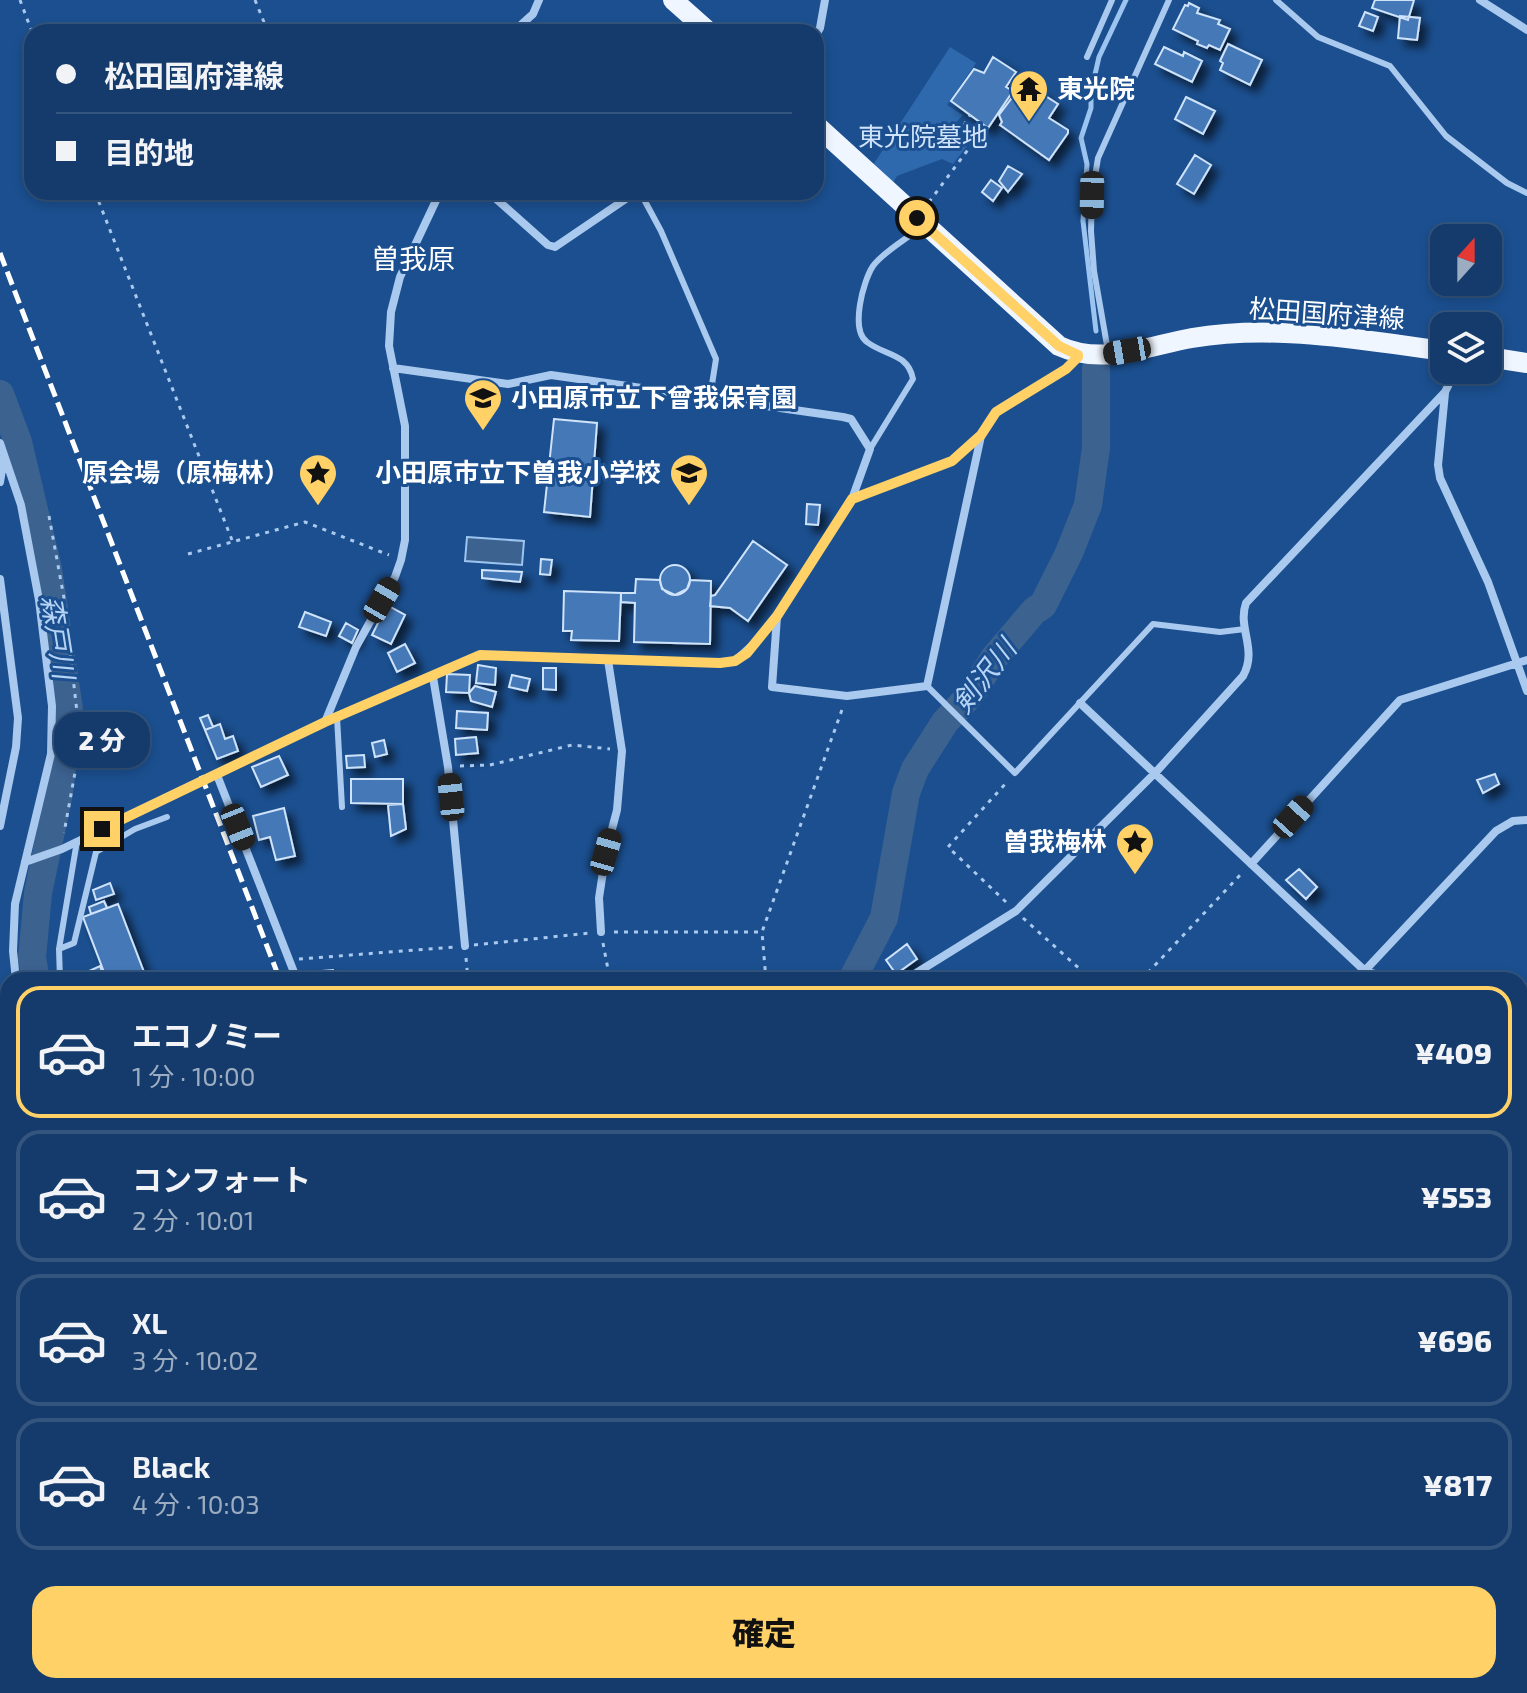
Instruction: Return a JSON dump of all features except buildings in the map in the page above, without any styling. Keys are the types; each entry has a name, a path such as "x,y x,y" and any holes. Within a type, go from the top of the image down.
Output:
{"main road":[{"path":"673,0 700,24"},
{"path":"824,132 1059,346 1078,355"},
{"name":"松田国府津線","path":"1078,355 1109,355 1194,338 1249,332 1305,334 1430,349"},
{"path":"1502,359 1527,363"}],"street":[{"path":"522,24 533,14 539,0"},
{"path":"821,24 825,0"},
{"path":"1480,0 1527,30"},
{"path":"325,722 356,647 395,577 401,560 405,540 405,426 389,346 391,312 400,277 436,200"},
{"path":"497,200 548,245 555,247 626,200"},
{"path":"852,499 952,461 981,435 996,412 1066,369 1078,355"},
{"path":"25,862 62,849 325,722 480,655 735,661 747,653 777,616 852,499 870,449 851,419 843,417 551,375 508,384 393,368"},
{"path":"918,972 1016,911 1156,772 1243,676 1250,656 1243,611 1249,599 1445,392 1449,384"},
{"path":"1445,392 1438,465 1440,478 1480,561 1522,662 1527,691"},
{"path":"777,616 772,687 847,696 927,686 981,435"},
{"path":"0,443 0,482"},
{"path":"2,457 21,505 39,600 52,706 51,754 15,904 15,972"},
{"path":"0,579 18,718 16,747 0,826"},
{"path":"601,932 599,898 617,810 622,751 608,660"},
{"path":"1251,864 1400,700 1522,662"},
{"path":"433,677 448,767 465,946"},
{"path":"1080,703 1368,972"},
{"path":"217,775 294,972"},
{"path":"1365,971 1496,831 1513,821 1527,820"},
{"path":"0,950 13,951"}],"lane":[{"path":"1087,57 1112,0"},
{"path":"1109,355 1094,271 1091,231 1092,195 1098,158 1169,0"},
{"path":"1276,0 1318,37 1390,66 1446,136 1507,183 1527,193"},
{"path":"643,200 661,231 716,359 710,397"},
{"path":"870,449 913,379 905,360 866,342 860,334 858,318 866,280 874,264 920,222"},
{"path":"927,686 1015,773 1153,624 1220,632 1245,629"},
{"path":"337,717 342,807"},
{"path":"59,949 74,943 96,852 135,829 167,817"},
{"path":"60,972 59,949 77,841"}],"path":[{"path":"20,0 29,24"},
{"path":"255,0 265,24"},
{"path":"920,222 973,143 959,133 970,115"},
{"path":"98,200 232,540"},
{"path":"49,516 64,598 78,721 76,767 62,849"},
{"path":"188,554 305,522 401,560"},
{"path":"765,972 762,932 847,696"},
{"path":"448,767 490,765 572,745 622,751"},
{"path":"1015,773 948,847 1083,972"},
{"path":"1149,972 1251,864"},
{"path":"289,959 601,932 762,932"},
{"path":"601,932 608,972"},
{"path":"465,946 467,972"}],"green space":[{"name":"東光院墓地","path":"950,47 976,63 947,105 963,115 949,130 967,146 953,164 942,159 897,176 891,186 871,168"}],"shaded area":[{"path":"467,537 524,541 522,565 465,561"}],"waterway":[{"name":"剣沢川","path":"1096,331 1083,221 1087,164 1081,138 1091,108 1091,92 1099,57 1126,0"},
{"name":"剣沢川","path":"856,972 884,918 906,793 915,769 945,722 971,694 994,658 1034,611 1043,605 1069,553 1088,505 1096,448 1096,369"},
{"name":"森戸川","path":"0,394 18,442 48,569 69,709 59,793 38,893 32,958 35,972"}],"railway":[{"path":"0,253 277,972"}],"place":[{"name":"東光院","path":"1029,123"},
{"name":"小田原市立下曾我保育園","path":"483,432"},
{"name":"原会場（原梅林）","path":"318,507"},
{"name":"小田原市立下曽我小学校","path":"689,507"},
{"name":"曽我梅林","path":"1135,876"}],"district":[{"name":"曽我原","path":"413,259"}],"route":[{"path":"102,829 325,722 480,655 720,663 735,661 747,653 777,616 852,499 952,461 981,435 996,412 1066,369 1078,357 1059,346 917,218"}]}
